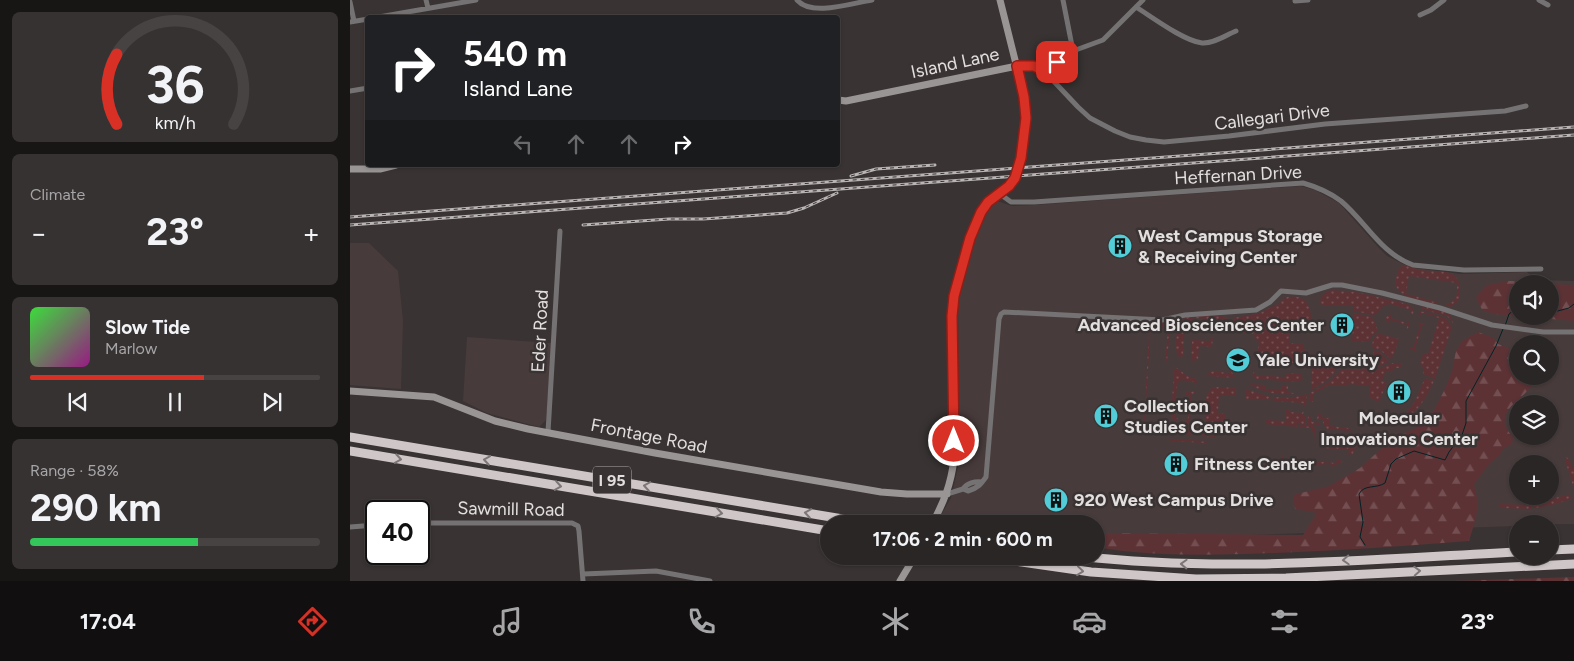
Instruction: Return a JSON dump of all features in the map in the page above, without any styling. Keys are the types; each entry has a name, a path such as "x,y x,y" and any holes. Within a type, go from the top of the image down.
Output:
{"highway":[{"name":"I 95","path":"350,437 820,515"},
{"name":"I 95","path":"350,451 820,529"},
{"path":"1559,550 1574,549"},
{"path":"1105,558 1155,563 1236,565 1509,552"},
{"path":"1031,565 1112,574 1214,579 1304,577 1574,564"}],"street":[{"path":"426,0 428,8"},
{"path":"390,15 476,0"},
{"path":"797,0 806,7 820,9 872,0"},
{"path":"936,515 952,479 954,459 952,316 954,296 970,238 979,216 988,202 1013,182 1025,134 1025,108 1017,66 1000,0"},
{"path":"1063,0 1073,51"},
{"path":"1045,72 1073,51 1103,40 1143,0"},
{"path":"1295,1 1308,0"},
{"path":"1420,15 1431,10 1444,0"},
{"path":"1539,0 1548,6"},
{"path":"350,2 352,21 365,19"},
{"path":"1136,7 1188,39 1202,43 1212,42 1236,31"},
{"name":"Island Lane","path":"840,100 1017,66 1034,66 1045,72"},
{"name":"Callegari Drive","path":"1045,72 1078,106 1101,124 1130,137 1164,142 1330,124 1505,111 1526,106"},
{"path":"350,91 365,88"},
{"path":"350,169 380,169 388,167"},
{"name":"Heffernan Drive","path":"1000,194 1011,202 1025,202 1303,183 1317,187 1341,201 1382,246 1390,253 1413,265 1464,270 1541,269"},
{"name":"Eder Road","path":"548,432 560,231"},
{"path":"947,494 963,489 968,491 980,487 986,477 999,319 1004,312 1156,320 1184,315 1256,310 1270,302 1280,291 1306,293 1337,285 1389,295 1502,327 1543,332 1574,332"},
{"name":"Frontage Road","path":"350,391 434,397 495,421 655,453 881,492 947,494"},
{"name":"Sawmill Road","path":"430,523 572,523 578,526 579,531 583,581"},
{"path":"350,526 365,525"},
{"path":"900,581 909,565"},
{"path":"583,574 656,571 710,581"}],"shaded area":[{"name":"Yale University","path":"1301,186 1315,190 1339,203 1387,256 1403,264 1415,268 1461,274 1527,272 1530,275 1509,275 1509,325 1559,325 1559,281 1574,281 1574,524 1559,524 1559,515 1509,515 1509,526 1131,539 1105,536 1105,515 941,515 951,498 959,463 958,292 978,226 991,204 997,201 1012,206"},
{"path":"350,243 369,243 398,271 403,321 401,389 350,385"},
{"path":"467,337 552,343 546,420 539,427 487,413 463,401"}],"green space":[{"path":"1403,265 1419,270 1442,271 1453,274 1459,284 1460,295 1458,301 1450,307 1445,305 1455,300 1457,283 1409,276 1406,294 1438,302 1438,304 1408,297 1397,288 1395,282 1398,271"},
{"path":"1509,281 1509,315 1493,314 1482,310 1476,297 1487,285"},
{"path":"1559,284 1574,285 1574,321 1559,320"},
{"path":"1331,290 1356,292 1408,304 1414,310 1413,314 1410,314 1411,310 1390,304 1383,306 1377,314 1373,315 1354,311 1354,305 1321,305 1322,295"},
{"path":"1287,297 1301,298 1305,301 1311,316 1311,329 1290,328 1289,343 1303,344 1303,349 1306,350 1305,360 1327,361 1327,364 1257,360 1259,341 1255,340 1254,334 1223,331 1224,317 1227,318 1225,323 1228,324 1234,318 1260,313 1280,304 1281,300"},
{"path":"1423,306 1446,312 1452,318 1453,323 1447,316 1421,309"},
{"path":"1421,311 1446,318 1452,327 1435,379 1423,374 1424,369 1420,363 1423,354 1428,354 1439,318 1422,313 1420,317 1418,316"},
{"path":"1354,313 1373,317 1378,331 1371,337 1370,342 1352,341"},
{"path":"1390,314 1391,318 1407,323 1410,320 1408,329 1407,325 1390,320 1388,324 1385,318"},
{"path":"1198,315 1223,315 1222,331 1218,330 1218,320 1194,318 1194,322 1185,321 1183,356 1180,358 1178,356 1177,326 1181,320"},
{"path":"1150,317 1151,322 1143,435"},
{"path":"1417,322 1426,325 1422,326 1415,349 1418,352 1409,349 1413,348 1420,325"},
{"path":"1159,324 1164,324 1170,329 1167,361 1165,361 1168,330"},
{"path":"1478,332 1494,338 1498,344 1509,348 1509,385 1532,385 1523,395 1509,395 1509,409 1505,421 1509,431 1510,445 1503,449 1499,456 1490,463 1474,484 1478,502 1476,518 1469,541 1328,551 1188,555 1105,548 1105,533 1303,535 1317,513 1295,509 1293,495 1329,486 1360,468 1393,438 1414,429 1424,422 1434,410 1444,391 1452,371 1456,351 1462,341"},
{"path":"1378,333 1399,339 1391,359 1380,350 1372,348 1373,339"},
{"path":"1211,337 1213,337 1212,347 1199,346 1198,360 1191,361 1192,340 1210,341"},
{"path":"1373,350 1380,352 1389,361 1373,368 1344,366 1345,362 1369,364 1374,354"},
{"path":"1392,363 1402,363 1402,368 1395,368 1391,372 1386,371 1382,381 1387,383 1379,402 1370,398 1370,386 1349,384 1348,386 1328,386 1313,394 1313,402 1310,401 1310,393 1329,382 1342,369 1377,370"},
{"path":"1312,366 1335,368 1336,371 1325,382 1311,390"},
{"path":"1177,368 1186,375 1196,379 1197,383 1195,385 1194,382 1181,380 1177,384 1175,418 1178,418 1176,421 1171,416 1174,370"},
{"path":"1230,370 1236,378 1208,376 1209,371 1229,373"},
{"path":"1254,371 1255,375 1285,377 1286,373 1301,374 1303,379 1298,382 1256,379 1252,376"},
{"path":"1425,378 1434,381 1428,393 1417,409 1401,421 1415,401"},
{"path":"1249,384 1265,385 1265,389 1281,390 1281,386 1288,386 1288,392 1298,394 1272,393 1260,390"},
{"path":"1214,387 1236,388 1235,396 1219,396 1218,413 1225,414 1225,423 1205,422 1206,397 1210,389"},
{"path":"1246,389 1271,397 1270,400 1245,399"},
{"path":"1186,392 1196,392 1196,394 1192,394 1190,421 1194,422 1194,424 1183,423 1188,420 1189,396 1185,396"},
{"path":"1307,394 1306,406 1303,407 1303,403 1273,401 1273,397 1291,398"},
{"path":"1285,410 1302,413 1304,411 1303,416 1306,416 1306,425 1297,424 1297,427 1265,424 1265,420 1285,421"},
{"path":"1318,413 1323,418 1329,418 1329,426 1348,428 1352,431 1327,429 1323,424 1323,420 1317,420"},
{"path":"1308,416 1312,417 1312,422 1321,423 1319,426 1315,424 1313,426 1316,429 1315,441 1314,431 1311,428 1299,427 1307,426"},
{"path":"1175,428 1191,429 1193,433 1190,435 1175,434 1172,431"},
{"path":"1201,430 1215,431 1217,435 1215,437 1201,436 1199,433"},
{"path":"1173,439 1206,441 1207,443 1169,441"},
{"path":"1351,443 1358,444 1352,455 1348,454 1349,450 1322,448 1323,446 1349,448"},
{"path":"1283,455 1284,459 1336,463 1337,459 1341,459 1342,462 1332,467 1330,464 1317,465 1285,462 1284,466 1281,464"},
{"path":"1566,457 1569,459 1574,470 1574,489 1565,460"},
{"path":"1570,494 1571,499 1559,503 1559,497"},
{"path":"1500,504 1531,505 1532,509 1500,508"},
{"path":"1533,505 1553,505 1534,508"},
{"path":"1574,577 1574,581 1455,581"}],"waterway":[{"path":"1559,311 1569,308 1574,304"},
{"path":"1505,326 1509,314"},
{"path":"1365,545 1360,537 1363,522 1359,494 1364,489 1385,483 1391,464 1396,459 1414,451 1445,460 1462,435 1466,423 1466,401 1496,346 1503,329"}],"railway":[{"path":"350,217 1574,127"},
{"path":"350,225 1574,135"},
{"path":"851,176 876,169 935,165"},
{"path":"583,225 787,213 804,208 837,193"}],"place":[{"name":"West Campus Storage & Receiving Center","path":"1120,246"},
{"name":"Advanced Biosciences Center","path":"1342,325"},
{"name":"Yale University","path":"1238,360"},
{"name":"Molecular Innovations Center","path":"1399,392"},
{"name":"Collection Studies Center","path":"1106,416"},
{"name":"Fitness Center","path":"1176,464"},
{"name":"920 West Campus Drive","path":"1056,500"}],"route":[{"path":"954,441 952,316 956,285 970,238 981,212 988,202 1013,182 1021,158 1026,118 1024,97 1017,66 1034,66 1045,72 1057,62"}]}
